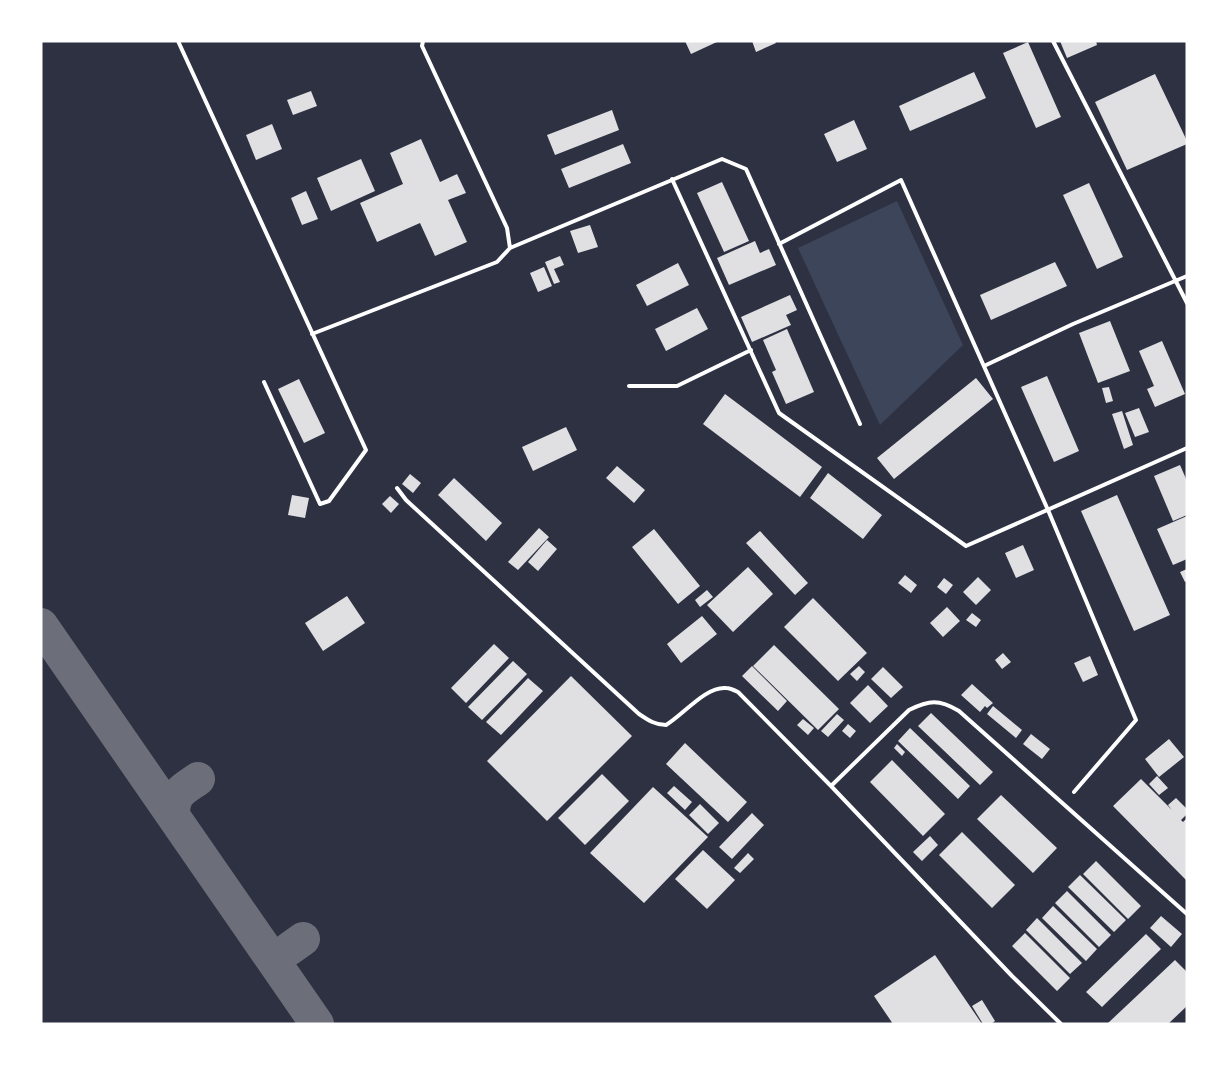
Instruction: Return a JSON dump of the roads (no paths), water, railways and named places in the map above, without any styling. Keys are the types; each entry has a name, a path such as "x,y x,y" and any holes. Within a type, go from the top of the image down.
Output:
{"lane":[{"path":"178,41 366,450 329,501 320,504 264,382"},
{"path":"423,41 422,46 507,228 510,248"},
{"path":"1053,41 1187,302"},
{"path":"312,334 497,262 510,248 722,159 746,169 860,424"},
{"path":"672,179 780,413 966,546 1187,448"},
{"path":"779,244 901,180 1048,510 1136,720 1074,792"},
{"path":"984,366 1073,324 1177,282 1187,276"},
{"path":"629,386 677,386 751,350"},
{"path":"397,488 406,500 639,714 651,722 658,725 674,720 708,693 716,689 728,688 738,692 831,786 1012,976 1061,1024"},
{"path":"831,786 909,710 923,703 948,704 1187,914"}]}
